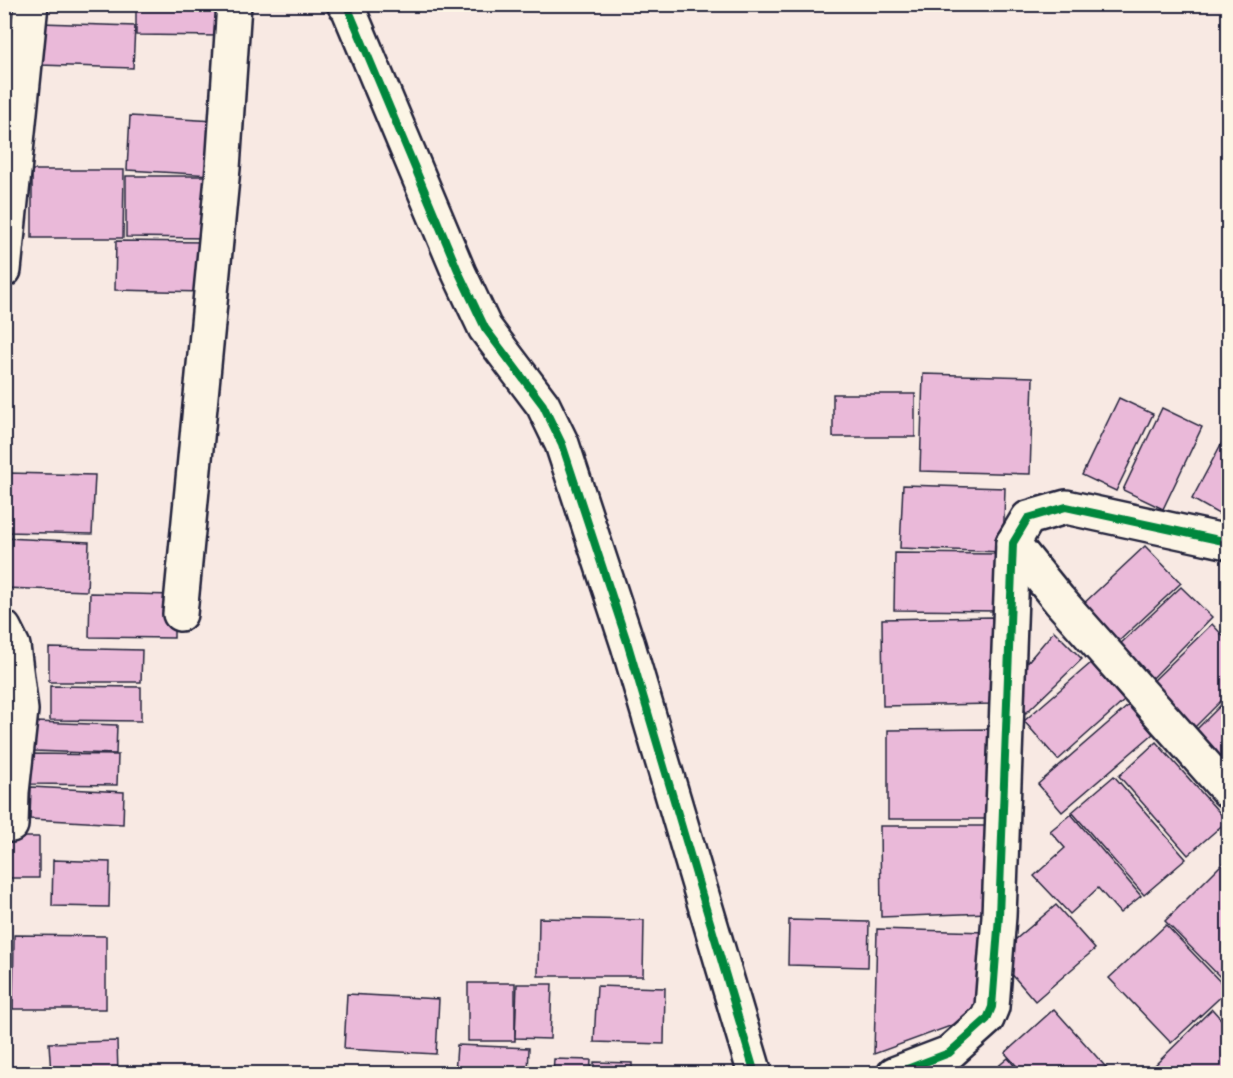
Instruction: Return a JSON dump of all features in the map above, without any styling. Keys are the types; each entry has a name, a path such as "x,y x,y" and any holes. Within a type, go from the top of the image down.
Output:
{"street":[{"path":"4,270 31,4"},
{"path":"180,614 223,168 234,4"},
{"path":"344,4 348,8 459,273 485,328 543,405 562,444 628,645 755,1074"},
{"path":"894,1074 948,1053 987,1019 992,1007 999,916 1013,543 1028,518 1066,507 1228,542"},
{"path":"1013,543 1059,600 1228,790"},
{"path":"4,628 13,646 21,710 12,792 11,825"}],"building":[{"path":"4,4 20,4 21,14 4,14"},
{"path":"136,4 223,4 222,36 136,35"},
{"path":"4,16 18,16 17,48 4,48"},
{"path":"41,23 135,26 133,68 40,65"},
{"path":"4,49 7,49 7,84 4,84"},
{"path":"130,116 215,121 212,175 127,170"},
{"path":"32,170 124,170 123,238 32,238"},
{"path":"126,176 209,176 208,238 126,237"},
{"path":"116,241 205,242 205,292 115,290"},
{"path":"923,374 1033,377 1030,474 920,471"},
{"path":"833,394 915,394 915,437 833,437"},
{"path":"1119,398 1153,414 1116,491 1082,475"},
{"path":"1162,408 1202,427 1163,509 1123,490"},
{"path":"1227,433 1228,509 1224,517 1192,499"},
{"path":"7,473 95,475 92,534 6,532"},
{"path":"903,485 1005,488 1003,552 900,548"},
{"path":"5,538 89,542 87,591 4,588"},
{"path":"1145,546 1181,583 1118,642 1082,605"},
{"path":"895,553 1002,554 1001,611 894,610"},
{"path":"1181,587 1212,617 1150,681 1119,645"},
{"path":"90,593 174,595 174,638 89,637"},
{"path":"992,617 994,704 883,706 882,619"},
{"path":"1212,624 1228,641 1228,694 1193,729 1150,684"},
{"path":"1054,631 1082,659 1026,713 1014,678"},
{"path":"49,648 142,650 141,682 49,682"},
{"path":"1091,663 1124,701 1058,760 1024,721"},
{"path":"50,686 141,687 141,721 50,720"},
{"path":"1228,698 1228,754 1223,760 1194,732"},
{"path":"1129,705 1153,734 1062,812 1038,784"},
{"path":"35,722 117,725 116,754 34,751"},
{"path":"991,729 987,819 888,819 888,730"},
{"path":"1156,742 1227,821 1188,855 1119,776"},
{"path":"30,754 118,755 117,785 30,784"},
{"path":"1114,776 1186,859 1144,895 1072,812"},
{"path":"31,787 124,792 123,824 30,819"},
{"path":"1071,814 1141,896 1120,913 1098,888 1070,914 1034,876 1065,848 1050,831"},
{"path":"880,826 991,826 988,913 881,917"},
{"path":"4,837 39,837 39,878 4,878"},
{"path":"1228,858 1228,985 1165,921"},
{"path":"53,860 110,862 109,907 52,906"},
{"path":"1056,905 1095,949 1035,1001 996,956"},
{"path":"539,918 644,920 643,976 538,976"},
{"path":"789,920 869,922 868,967 788,965"},
{"path":"1166,925 1228,990 1171,1043 1109,978"},
{"path":"877,929 987,932 975,1017 874,1054"},
{"path":"14,935 106,936 106,1009 13,1009"},
{"path":"468,983 515,983 515,1041 468,1041"},
{"path":"517,984 552,984 550,1039 515,1038"},
{"path":"597,986 665,988 664,1044 594,1042"},
{"path":"347,994 439,999 436,1054 344,1049"},
{"path":"1054,1009 1112,1074 1024,1074 1005,1053"},
{"path":"1212,1009 1228,1027 1228,1074 1146,1074"},
{"path":"117,1041 118,1074 51,1074 49,1043"},
{"path":"457,1045 529,1048 528,1074 455,1074"},
{"path":"1008,1058 1021,1074 989,1074"},
{"path":"554,1059 591,1060 590,1074 553,1074"},
{"path":"594,1062 632,1063 632,1074 594,1074"}],"cycle path":[{"path":"344,4 348,8 459,273 485,328 543,405 562,444 628,645 755,1074"},
{"path":"894,1074 949,1053 987,1019 992,1007 999,916 1013,543 1028,518 1066,507 1228,542"}]}
